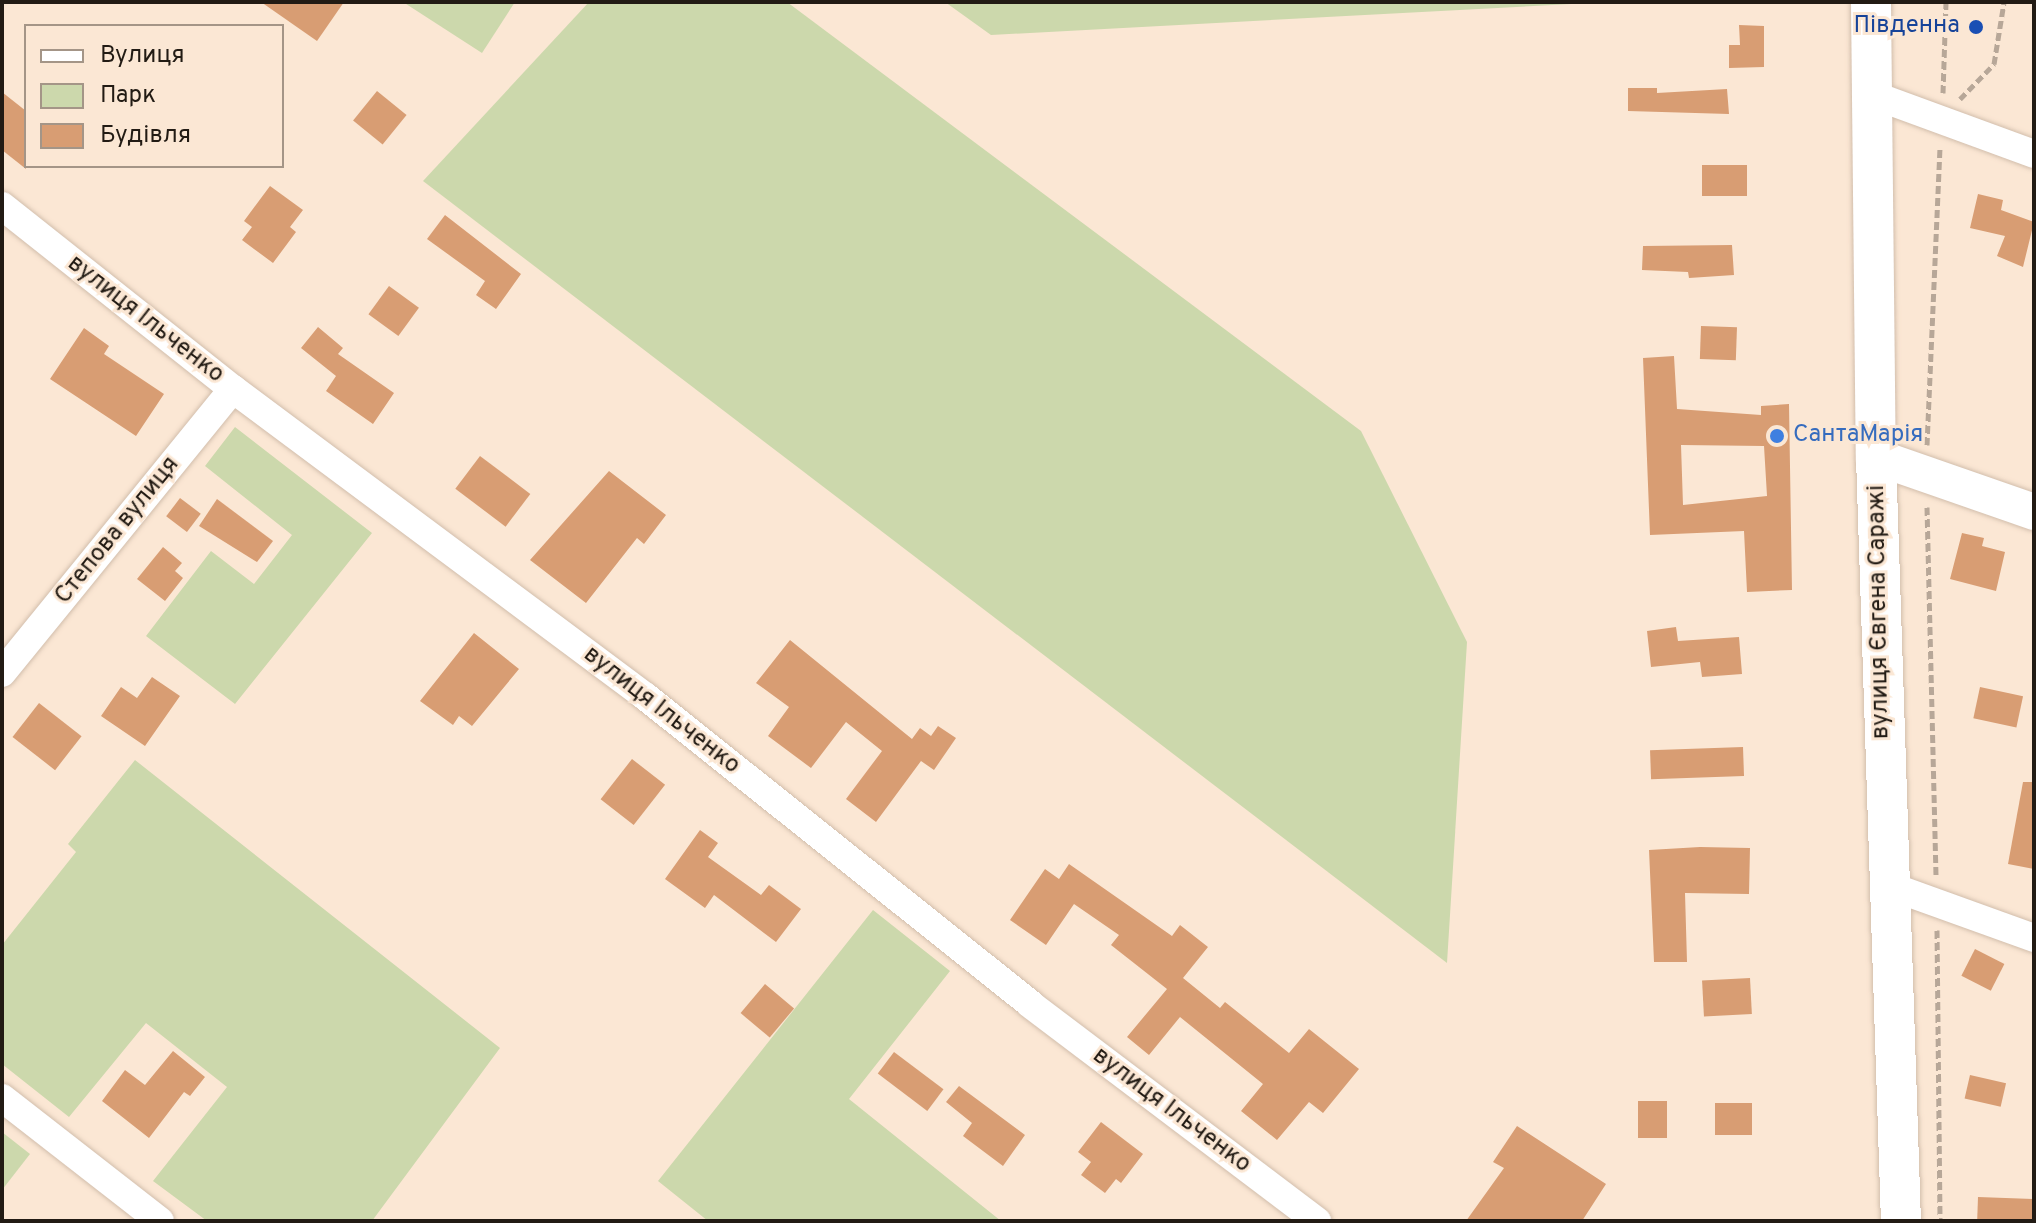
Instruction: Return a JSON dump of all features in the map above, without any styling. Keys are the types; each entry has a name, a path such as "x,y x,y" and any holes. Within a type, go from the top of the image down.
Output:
{"main road":[{"name":"вулиця Євгена Саражі","path":"1871,2 1876,457 1887,885 1901,1221"}],"street":[{"path":"1873,95 2034,154"},
{"name":"вулиця Ільченко","path":"2,206 233,389 646,697 1030,1004 1317,1221"},
{"name":"Степова вулиця","path":"2,673 233,389"},
{"path":"1876,457 2034,512"},
{"path":"1887,885 2034,938"},
{"path":"2,1098 160,1221"}],"path":[{"path":"1940,1221 1937,905 1926,475 1946,2"},
{"path":"1941,118 1994,64 2004,2"}],"green space":[{"path":"403,2 515,2 482,53"},
{"path":"589,2 787,2 1361,431 1467,642 1447,963 423,181"},
{"path":"945,2 1609,2 991,35"},
{"path":"235,427 372,533 235,704 146,636 211,551 254,584 292,535 205,466"},
{"path":"135,760 500,1048 372,1221 207,1221 153,1181 227,1087 146,1023 69,1117 2,1064 2,945 76,852 68,844"},
{"path":"873,910 950,971 849,1099 1001,1221 708,1221 658,1181"},
{"path":"2,1132 30,1154 2,1190"}],"building":[{"path":"261,2 344,2 317,41"},
{"path":"1739,25 1764,26 1764,67 1729,68 1729,45 1740,45"},
{"path":"1628,88 1657,88 1657,93 1727,89 1729,114 1628,111"},
{"path":"377,91 407,115 383,144 353,121"},
{"path":"2,92 24,109 24,167 2,150"},
{"path":"1702,165 1747,165 1747,196 1702,196"},
{"path":"270,186 303,210 290,227 296,232 273,263 242,240 252,227 244,221"},
{"path":"1978,194 2003,200 2001,210 2034,222 2023,267 1997,256 2005,236 1970,228"},
{"path":"445,215 521,274 496,309 476,295 485,281 427,239"},
{"path":"1732,245 1734,275 1689,278 1688,272 1642,270 1643,246"},
{"path":"389,286 419,308 398,336 368,314"},
{"path":"1701,326 1737,327 1736,360 1700,359"},
{"path":"318,327 343,348 338,354 394,393 373,424 326,391 336,376 301,348"},
{"path":"84,328 109,346 104,354 164,394 136,436 50,379"},
{"path":"1674,356 1677,409 1761,415 1761,406 1789,404 1792,590 1747,592 1744,531 1650,535 1643,358","holes":["1681,445 1764,446 1767,496 1683,505"]},
{"path":"480,456 530,494 506,527 455,489"},
{"path":"609,471 666,515 644,544 637,538 586,603 530,560"},
{"path":"180,498 201,514 187,532 166,516"},
{"path":"217,499 273,541 257,562 199,526"},
{"path":"1962,533 1984,538 1982,546 2005,552 1996,591 1950,579"},
{"path":"163,547 182,563 175,571 183,578 165,601 137,579"},
{"path":"1676,627 1678,641 1739,637 1742,674 1702,677 1700,662 1651,667 1647,631"},
{"path":"474,633 519,669 472,726 459,716 453,725 420,701"},
{"path":"790,640 912,739 920,728 931,736 938,726 956,738 934,770 921,761 876,822 846,799 882,751 846,722 811,768 768,736 789,707 756,683"},
{"path":"152,677 180,696 145,746 101,716 121,687 137,698"},
{"path":"1980,687 2023,696 2016,727 1973,718"},
{"path":"39,703 82,736 55,770 13,737"},
{"path":"1743,747 1744,776 1651,779 1650,750"},
{"path":"632,759 665,785 634,825 601,799"},
{"path":"2023,782 2034,782 2034,869 2008,864"},
{"path":"700,830 718,843 708,857 761,895 769,885 801,909 776,942 714,895 705,908 665,879"},
{"path":"1750,848 1749,894 1685,893 1687,962 1654,962 1649,850"},
{"path":"1069,864 1172,936 1180,925 1208,947 1183,978 1220,1008 1225,1002 1289,1053 1309,1029 1359,1069 1323,1113 1309,1102 1277,1140 1241,1111 1263,1084 1180,1017 1149,1055 1127,1037 1167,989 1111,945 1119,935 1074,904 1046,945 1010,920 1045,869 1059,879"},
{"path":"1975,949 2004,964 1991,991 1961,976"},
{"path":"1750,978 1752,1014 1704,1016 1702,981"},
{"path":"765,984 794,1008 770,1038 741,1013"},
{"path":"173,1051 205,1077 190,1096 184,1092 149,1138 102,1101 125,1070 145,1085"},
{"path":"894,1052 944,1089 927,1111 878,1074"},
{"path":"1970,1075 2006,1083 2001,1107 1965,1098"},
{"path":"959,1086 1025,1135 1003,1166 963,1136 972,1123 946,1102"},
{"path":"1638,1101 1667,1101 1667,1138 1638,1138"},
{"path":"1715,1103 1752,1103 1752,1135 1715,1135"},
{"path":"1101,1122 1143,1154 1121,1183 1116,1179 1105,1193 1081,1175 1091,1162 1078,1152"},
{"path":"1517,1126 1606,1184 1582,1221 1466,1221 1504,1168 1493,1162"},
{"path":"1978,1197 2033,1199 2032,1221 1977,1221"}],"place":[{"name":"Південна","path":"1976,27"},
{"name":"СантаМарія","path":"1777,436"}]}
